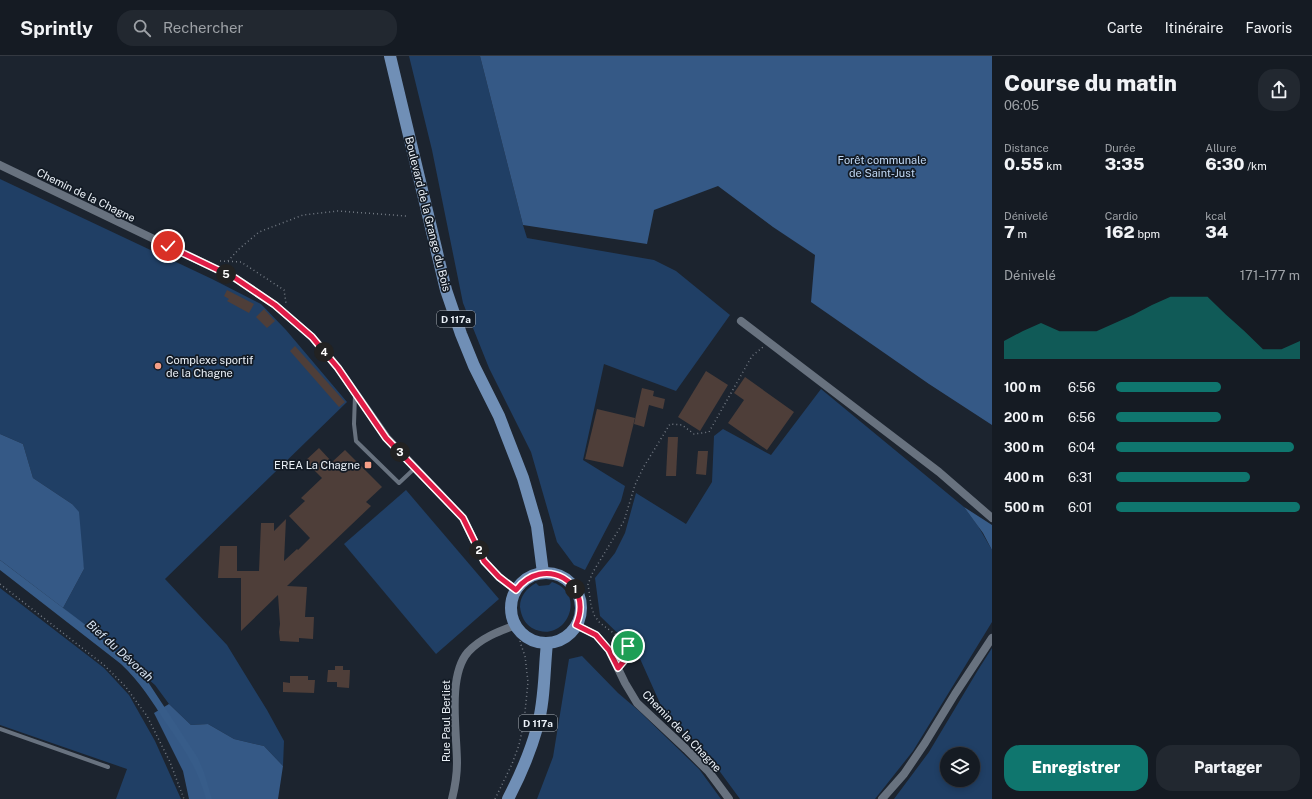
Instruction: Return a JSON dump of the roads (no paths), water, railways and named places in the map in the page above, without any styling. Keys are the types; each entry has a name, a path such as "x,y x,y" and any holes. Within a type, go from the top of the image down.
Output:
{"main road":[{"name":"Boulevard de la Grange du Bois","path":"390,56 446,290 463,341 499,416 523,478 537,526 543,573"},
{"path":"543,573 551,573 567,580 577,592 580,600 580,617 576,625 564,638 556,641 538,642 530,638 519,629 512,614 512,602 516,590 527,578 543,573"},
{"name":"D 117a","path":"508,799 520,776 537,727 542,695 547,642"}],"street":[{"name":"Chemin de la Chagne","path":"0,165 235,278 275,305 312,337 338,368 386,438 463,518 484,561 499,577 516,590"},
{"path":"741,321 768,344 939,472 992,518"},
{"name":"Chemin de la Chagne","path":"576,625 596,635 609,650 637,703 709,772 729,799"},
{"name":"Rue Paul Berliet","path":"452,799 456,784 457,764 455,696 457,672 468,653 492,634 519,629"},
{"path":"882,799 904,774 925,744 954,694 992,638"}],"lane":[{"path":"355,393 354,424 356,441 399,483 415,468"},
{"path":"0,729 108,767"}],"place":[{"name":"Complexe sportif de la Chagne","path":"158,366"},
{"name":"EREA La Chagne","path":"368,465"}],"park label":[{"name":"Forêt communale de Saint-Just","path":"882,166"}],"water label":[{"name":"Bief du Dévorah","path":"120,651"}]}
